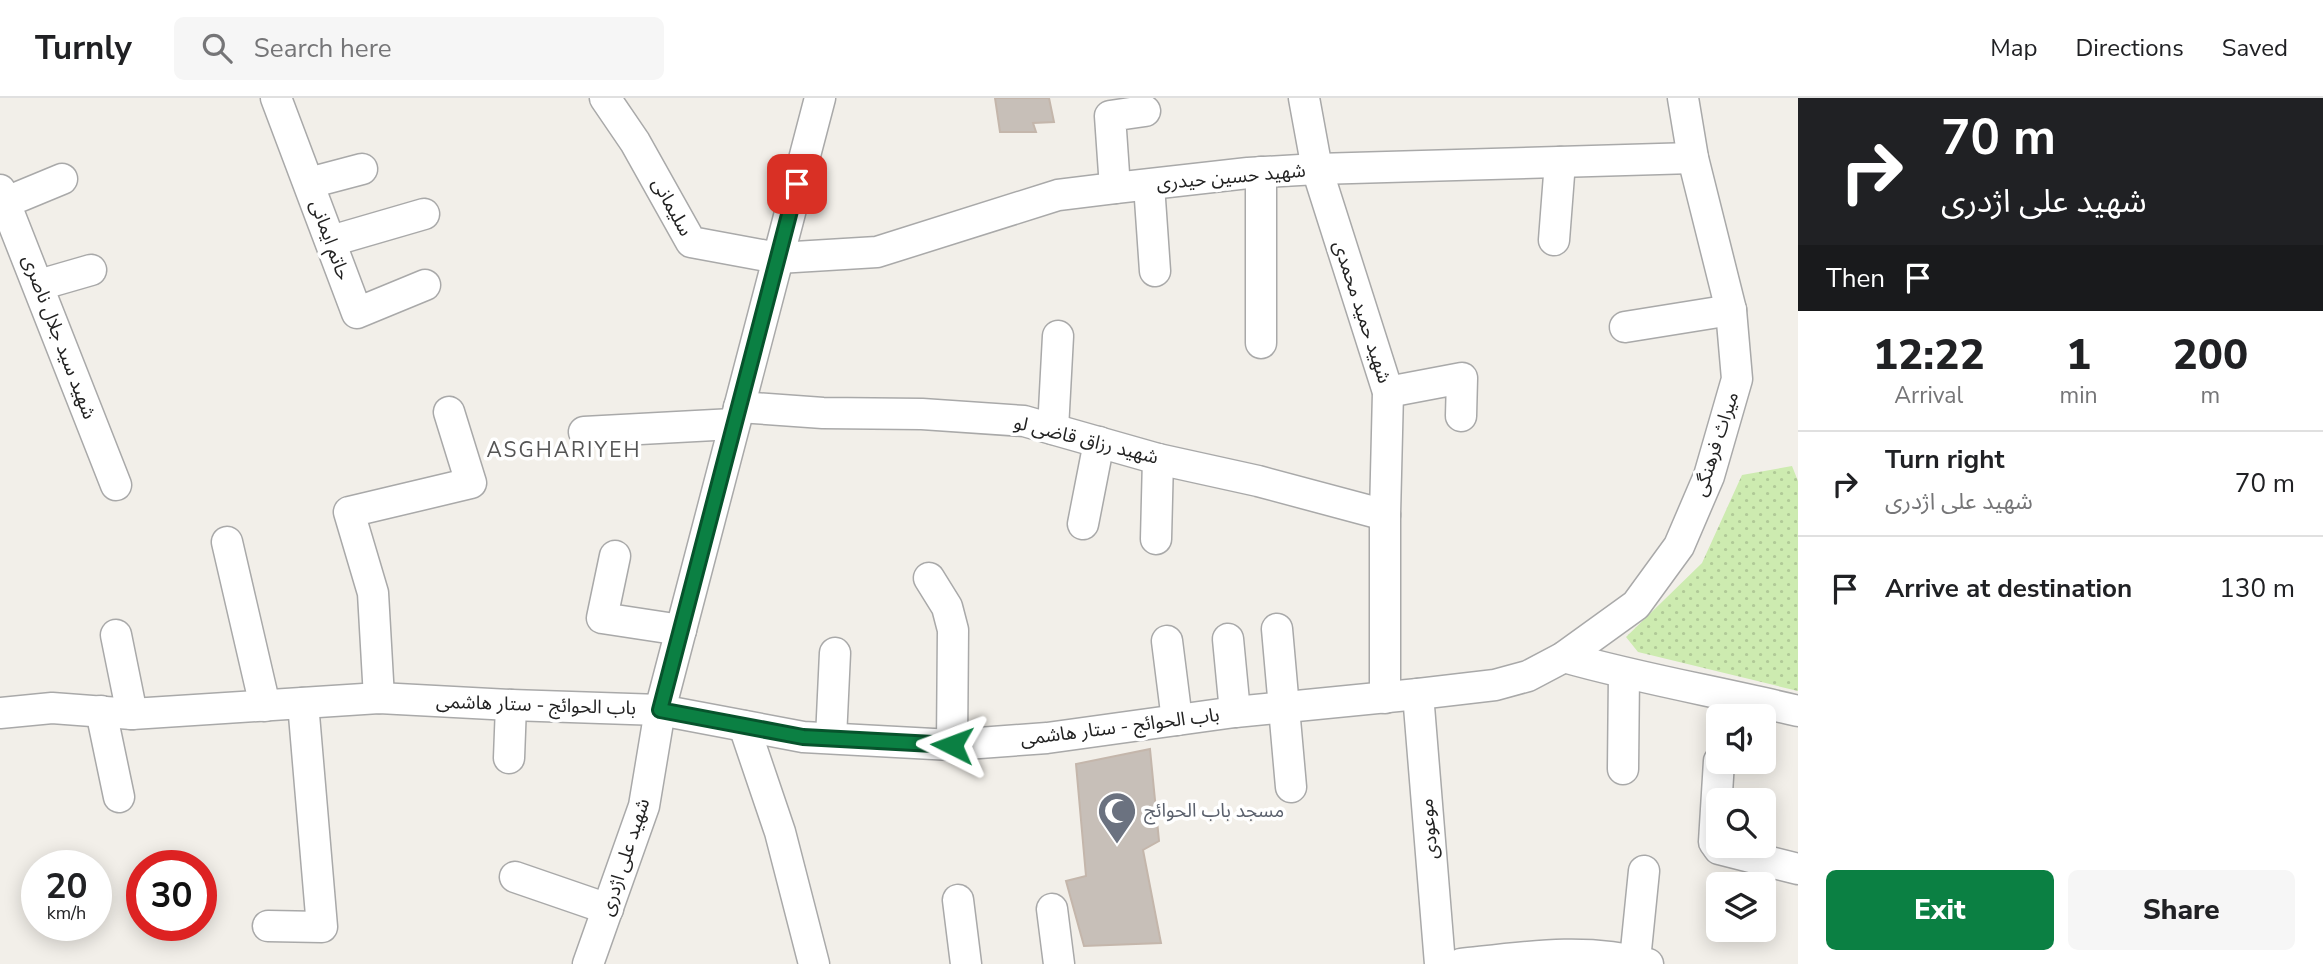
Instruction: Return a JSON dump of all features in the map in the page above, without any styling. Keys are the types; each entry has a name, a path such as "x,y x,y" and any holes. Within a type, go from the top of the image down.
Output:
{"street":[{"name":"حاتم ایمانی","path":"276,98 357,313 425,285"},
{"name":"سلیمانی","path":"605,98 635,142 691,242 778,258"},
{"name":"شهید علی اژدری","path":"589,964 644,806 660,710 820,98"},
{"name":"شهید حمید محمدی","path":"1304,98 1317,169 1388,392 1385,698"},
{"name":"میراث فرهنگی","path":"1564,657 1636,605 1679,546 1709,476 1737,379 1731,310 1693,158 1683,98"},
{"path":"1115,188 1111,116 1145,111"},
{"name":"شهید حسین حیدری","path":"778,258 877,252 1058,195 1261,172 1693,158"},
{"path":"1554,240 1560,162"},
{"path":"309,183 362,169"},
{"path":"1261,172 1261,343"},
{"path":"2,196 62,179"},
{"path":"1149,185 1155,271"},
{"name":"شهید سید جلال ناصری","path":"2,196 116,485"},
{"path":"331,241 424,214"},
{"path":"39,285 91,270"},
{"path":"1625,327 1731,310"},
{"path":"1053,429 1058,336"},
{"path":"1388,392 1462,377 1461,416"},
{"path":"379,698 373,593 349,512 471,483 449,412"},
{"name":"شهید رزاق قاضی لو","path":"584,432 736,415 922,414 1024,421 1158,459 1258,481 1385,515"},
{"path":"1083,524 1099,442"},
{"path":"1156,539 1158,459"},
{"path":"227,542 265,706"},
{"path":"615,556 602,618 681,630"},
{"path":"929,578 947,607 953,631 952,745"},
{"path":"1277,629 1286,706 1291,787"},
{"path":"116,635 132,714"},
{"path":"1228,639 1235,712"},
{"path":"1167,641 1177,720"},
{"path":"831,738 835,653"},
{"path":"1564,657 1723,704"},
{"name":"باب الحوائج - ستار هاشمی","path":"0,713 52,708 132,714 379,698 660,710 803,737 952,745 1047,738 1235,712 1495,685 1528,676 1564,657"},
{"path":"1623,769 1624,674"},
{"name":"موعودی","path":"1418,694 1440,964"},
{"path":"268,926 322,927 303,703"},
{"path":"509,758 511,705"},
{"path":"1776,709 1798,711"},
{"path":"101,711 118,797"},
{"path":"744,726 780,832 814,964"},
{"path":"1719,774 1714,842 1719,849 1798,869"},
{"path":"1461,964 1563,953 1641,962 1644,871"},
{"path":"515,877 608,909"},
{"path":"958,900 966,964"},
{"path":"1052,909 1059,964"}],"green space":[{"path":"1792,466 1798,481 1798,691 1638,652 1626,637 1702,563 1742,475"}],"building":[{"path":"995,98 1049,98 1054,122 1033,123 1036,132 1000,132"},
{"name":"مسجد باب الحوائج","path":"1150,749 1159,841 1143,850 1161,943 1084,946 1066,881 1086,876 1076,764"}],"place":[{"name":"مسجد باب الحوائج","path":"1117,845"}],"district":[{"name":"ASGHARIYEH","path":"564,450"}],"route":[{"path":"797,184 660,710 803,737 952,745"}]}
